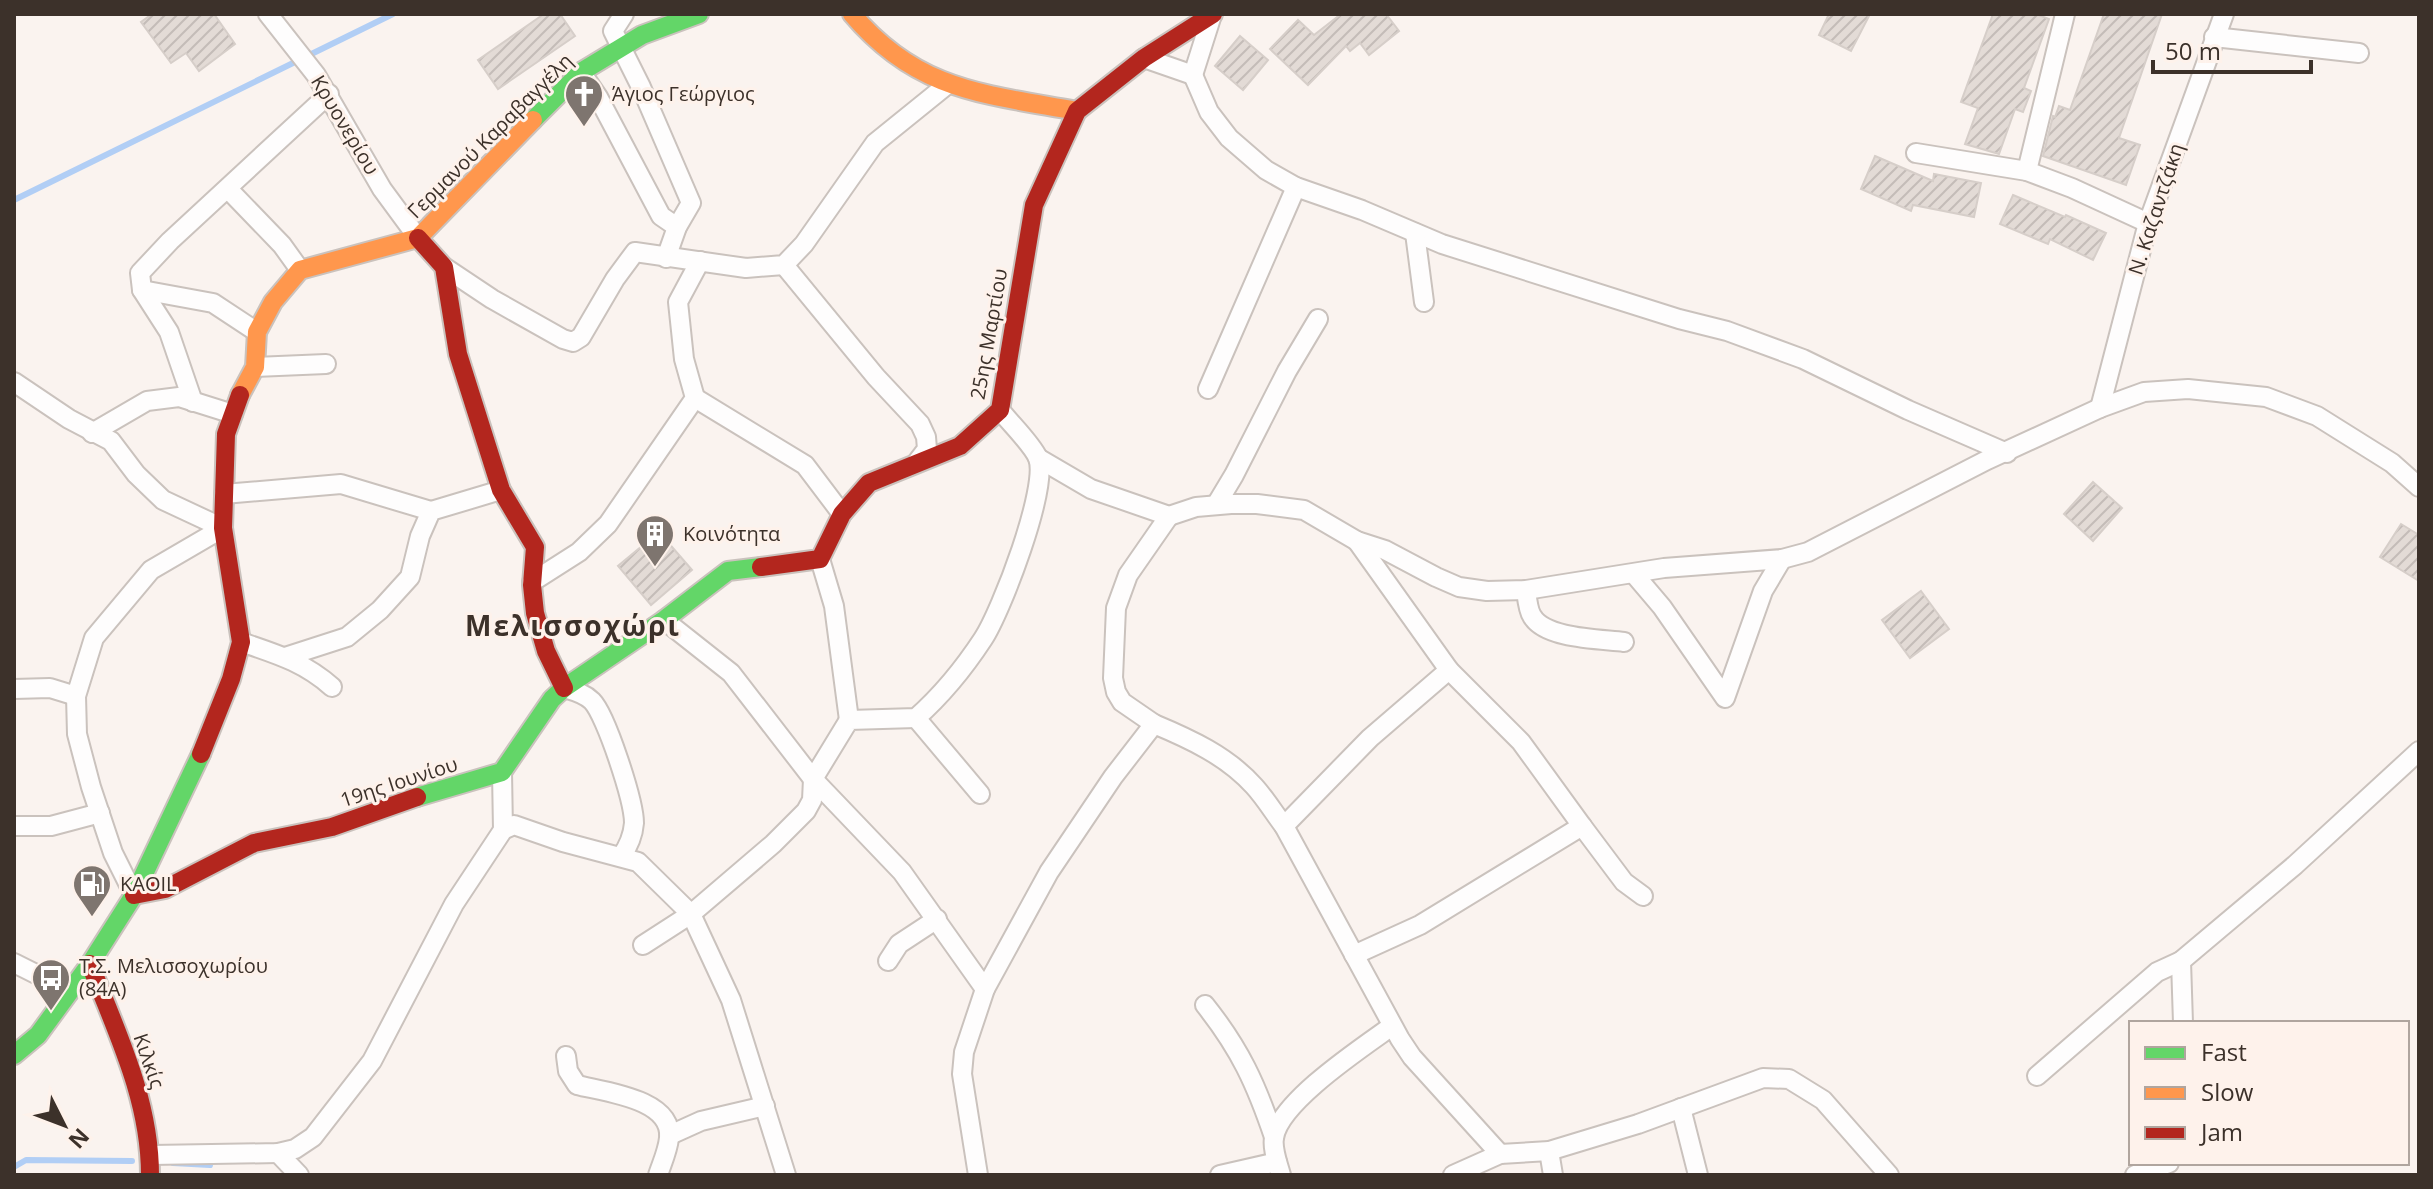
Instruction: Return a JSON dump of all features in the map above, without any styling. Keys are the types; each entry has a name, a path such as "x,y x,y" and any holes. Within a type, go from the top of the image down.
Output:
{"main road":[{"name":"Γερμανού Καραβαγγέλη","path":"300,270 418,238 581,72 642,35 699,14"},
{"path":"852,14 880,48 902,64 948,84 1077,111 1144,58 1213,14"},
{"name":"25ης Μαρτίου","path":"820,559 842,514 869,483 960,446 1000,410 1034,205 1077,111"},
{"path":"418,238 444,267 458,354 501,490 538,556 532,582 538,632 564,688"},
{"path":"14,1055 38,1035 90,964 134,895 211,733 241,642 223,528 226,434 255,367 257,332 273,302 300,270"},
{"path":"502,772 552,699 564,688 664,620 728,571 820,559"},
{"name":"19ης Ιουνίου","path":"134,895 165,889 254,843 332,827 424,794 502,772"},
{"name":"Κιλκίς","path":"90,964 137,1090 152,1155 150,1175"}],"street":[{"path":"624,14 613,31 691,203 677,227 666,258"},
{"path":"1213,14 1193,75 1209,112 1229,138 1266,170 1296,187 1415,233 1679,319 1727,331 1790,354 2007,453"},
{"path":"2027,171 2065,14"},
{"name":"Ν. Καζαντζάκη","path":"2100,408 2148,223 2224,14"},
{"name":"Κρυονερίου","path":"272,18 329,94 382,189 418,238"},
{"path":"2214,37 2359,53"},
{"path":"1144,58 1193,75"},
{"path":"581,72 598,97 661,216 677,227"},
{"path":"444,267 492,299 573,342 581,337 615,279 635,252 746,268 784,265 804,244 875,143 948,84"},
{"path":"193,402 169,332 142,290 140,273 170,241 329,94"},
{"path":"1916,153 2027,171 2148,223"},
{"path":"1208,389 1296,187"},
{"path":"228,189 282,245 300,270"},
{"path":"1415,233 1424,302"},
{"path":"700,261 678,302 684,359 695,398 805,465 842,514"},
{"path":"784,265 876,377 920,424 927,449 917,462"},
{"path":"142,290 213,303 257,332"},
{"path":"1216,505 1318,319"},
{"path":"255,367 326,364"},
{"path":"17,389 111,441 136,474 163,500 223,528"},
{"path":"1500,1154 1412,1057 1392,1026 1284,826 1254,785 1197,742 1154,724 1122,702 1116,692 1113,678 1116,608 1128,575 1169,516 1196,507 1216,505 1257,504 1304,510 1357,541 1385,550 1459,587 1487,591 1526,590 1664,568 1782,559 1808,552 1987,460 2100,408 2144,392 2188,389 2266,397 2317,416 2392,463 2419,487"},
{"path":"92,433 147,401 179,397 233,414"},
{"path":"532,582 579,552 608,524 695,398"},
{"path":"1000,410 1038,458 1091,489 1169,516"},
{"path":"849,720 916,718 944,692 986,635 1029,525 1040,474 1038,458"},
{"path":"224,494 341,484 431,511 501,490"},
{"path":"285,657 347,637 380,610 410,577 420,536 431,511"},
{"path":"134,895 113,853 100,813 77,734 76,696 94,638 151,570 223,528"},
{"path":"1357,541 1449,670 1521,742 1624,882 1643,896"},
{"path":"643,945 691,914 773,844 806,811 812,800 813,779 849,720 834,606 820,559"},
{"path":"1634,574 1662,607 1725,698 1763,591 1782,559"},
{"path":"1526,590 1532,616 1544,627 1560,634 1624,642"},
{"path":"664,620 731,673 813,779 902,872 985,989"},
{"path":"241,642 313,670 332,687"},
{"path":"1284,826 1370,738 1449,670"},
{"path":"14,689 50,688 76,696"},
{"path":"564,688 580,693 594,703 627,784 634,821 632,835 621,857"},
{"path":"916,718 980,794"},
{"path":"978,1175 962,1074 970,1031 985,989 1049,872 1113,777 1154,724"},
{"path":"2037,1076 2157,972 2181,961 2295,865 2419,751"},
{"path":"502,772 503,830"},
{"path":"14,826 51,826 100,813"},
{"path":"152,1155 278,1153 295,1149 313,1137 372,1061 454,904 503,830 514,825 638,862 691,914 731,1000 786,1175"},
{"path":"1354,955 1420,925 1582,826"},
{"path":"888,961 899,944 937,919"},
{"path":"2181,961 2183,1021"},
{"path":"14,963 70,991"},
{"path":"1205,1005 1243,1057 1274,1137 1279,1168 1220,1175"},
{"path":"1274,1137 1291,1108 1337,1065 1392,1026"},
{"path":"566,1056 568,1071 577,1085 646,1102 661,1114 670,1135 658,1175"},
{"path":"1453,1175 1500,1154 1549,1151 1638,1124 1763,1078 1789,1079 1823,1100 1889,1175"},
{"path":"670,1135 701,1121 765,1106"},
{"path":"1681,1108 1698,1175"},
{"path":"1549,1151 1553,1175"},
{"path":"278,1153 299,1175"},
{"path":"2135,1175 2163,1165"}],"building":[{"path":"152,14 214,14 235,44 199,71 186,53 171,63 141,22"},
{"path":"544,14 560,14 575,36 498,89 478,60"},
{"path":"1341,14 1386,14 1399,31 1369,55 1360,43 1350,51 1346,46 1308,85 1270,49 1298,20 1314,35"},
{"path":"1829,14 1870,14 1851,51 1819,35"},
{"path":"1993,14 2036,14 2049,19 2024,88 2031,91 2023,112 2015,109 1999,154 1965,144 1978,108 1961,102"},
{"path":"2104,14 2162,14 2119,138 2140,145 2126,185 2043,156 2053,116 2059,106 2070,110"},
{"path":"1240,36 1268,60 1243,90 1215,66"},
{"path":"1875,156 1933,181 1934,174 1981,183 1974,217 1913,205 1911,211 1861,189"},
{"path":"2013,195 2106,233 2093,260 2050,239 2048,244 2000,224"},
{"path":"2093,482 2122,508 2093,541 2064,514"},
{"path":"2401,524 2419,535 2419,581 2380,557"},
{"name":"Κοινότητα","path":"659,532 692,570 651,605 618,566"},
{"path":"1921,591 1949,629 1910,658 1882,620"}],"waterway":[{"path":"14,200 393,14"},
{"path":"14,1167 26,1160 132,1161"},
{"path":"173,1163 210,1165"}],"traffic: fast":[{"path":"533,120 581,72 642,35 699,14"},
{"path":"417,797 502,772 552,699 564,688 664,620 728,571 761,567"},
{"path":"14,1055 38,1035 90,964 134,895 201,754"}],"traffic: slow":[{"path":"852,14 877,40 927,74 982,93 1077,111"},
{"path":"240,395 255,367 257,332 273,302 300,270 418,238 533,120"}],"traffic: jam":[{"path":"761,567 820,559 842,514 869,483 960,446 1000,410 1034,205 1077,111 1144,58 1213,14"},
{"path":"418,238 444,267 458,354 501,490 535,547 532,585 535,613 546,651 564,688"},
{"path":"201,754 231,679 241,642 223,528 226,434 240,395"},
{"path":"134,895 165,889 254,843 332,827 417,797"},
{"path":"90,964 138,1093 149,1147 150,1175"}],"place":[{"name":"Άγιος Γεώργιος","path":"584,128"},
{"name":"Κοινότητα","path":"655,568"},
{"name":"KAOIL","path":"92,918"},
{"name":"Τ.Σ. Μελισσοχωρίου (84Α)","path":"51,1012"}],"district":[{"name":"Μελισσοχώρι","path":"573,626"}]}
